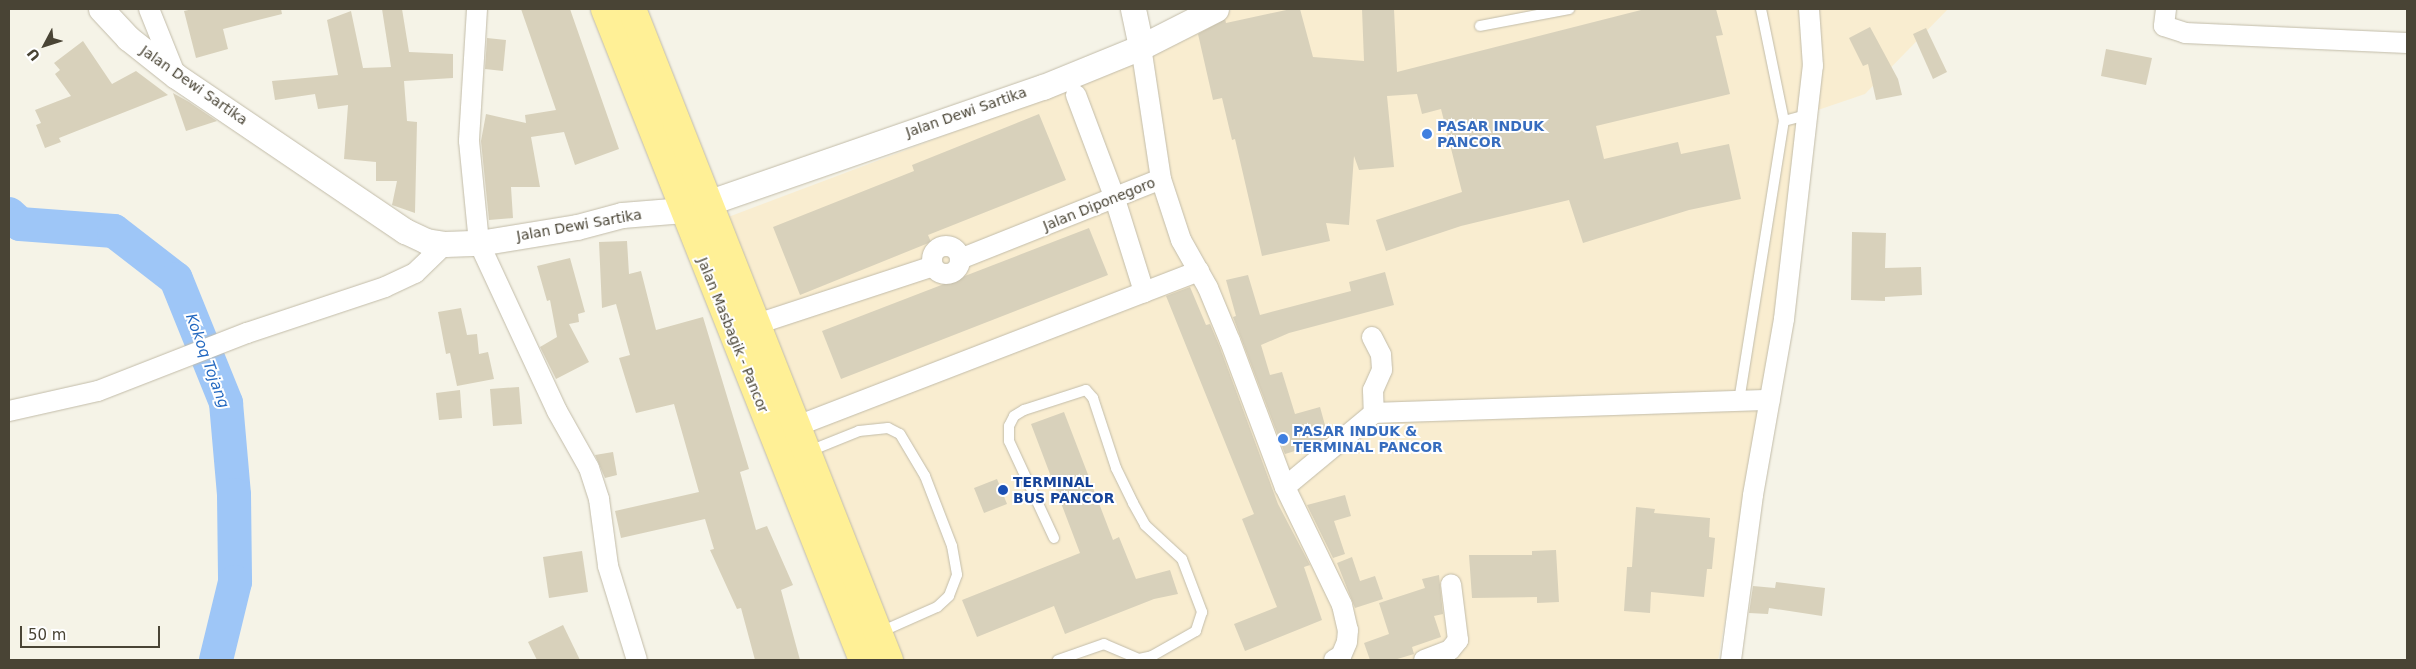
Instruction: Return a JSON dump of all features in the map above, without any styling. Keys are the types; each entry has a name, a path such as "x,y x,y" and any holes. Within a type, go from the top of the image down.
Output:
{"main road":[{"name":"Jalan Masbagik - Pancor","path":"605,9 684,210 796,456 866,642 889,660"},
{"name":"Jalan Masbagik - Pancor","path":"632,9 710,202 797,426 796,456"}],"street":[{"name":"Jalan Dewi Sartika","path":"101,9 128,38 176,76 405,231 426,241 445,244 479,243 577,227 622,215 684,210 1042,87 1141,47 1216,9"},
{"path":"149,9 176,76"},
{"path":"476,9 468,141 479,243 557,411 589,468 599,499 608,566 637,660"},
{"name":"Jalan Diponegoro","path":"757,324 933,266 933,254 942,246 954,248 960,259 1114,196 1160,180 1141,47 1133,9"},
{"path":"1731,660 1753,495 1784,319 1813,66 1809,9"},
{"path":"2166,9 2164,26 2185,33 2407,43"},
{"path":"1076,95 1114,196 1144,292"},
{"path":"1160,180 1181,240 1199,271 1230,341 1285,487 1342,605 1348,630 1347,642 1342,656 1334,660"},
{"path":"9,411 98,391 247,333 405,278 445,244"},
{"path":"797,426 1199,271"},
{"path":"1372,337 1381,355 1382,370 1373,390 1374,412"},
{"path":"1285,487 1374,412 1770,400"},
{"path":"1424,660 1450,650 1458,640 1451,584"}],"lane":[{"path":"1480,26 1569,9"},
{"path":"1739,401 1784,121 1761,9"},
{"path":"1784,121 1806,115"},
{"path":"1054,538 1009,441 1009,426 1014,416 1024,410 1086,390 1093,398 1116,468 1133,503 1145,525 1182,558 1202,612 1196,631 1152,656 1139,659 1104,644 1058,660"},
{"path":"796,456 859,431 888,428 900,434 925,476 952,546 957,576 948,596 937,607 866,642"}],"shaded area":[{"name":"PASAR INDUK & TERMINAL PANCOR","path":"1233,9 1948,9 1865,94 1815,111 1718,660 895,660 723,219 1070,88"}],"building":[{"path":"193,9 281,9 282,14 223,29 228,49 196,58 184,11"},
{"path":"382,9 402,9 409,52 453,54 453,78 404,81 407,121 417,122 415,213 392,205 397,181 376,181 376,162 344,159 348,105 318,109 315,94 275,100 272,81 338,75 327,20 351,11 363,68 391,67"},
{"path":"521,9 570,9 619,149 575,165 564,132 531,137 540,187 511,187 513,218 489,220 481,141 486,114 526,123 525,115 556,110"},
{"path":"1291,9 1300,9 1313,57 1364,61 1362,9 1394,9 1397,72 1645,9 1716,9 1723,35 1716,36 1730,94 1596,126 1604,159 1678,142 1681,154 1729,144 1741,199 1689,210 1583,243 1569,200 1461,226 1386,251 1376,220 1462,192 1441,109 1422,114 1417,94 1387,96 1394,167 1359,170 1354,156 1349,225 1326,223 1330,241 1262,256 1235,139 1232,140 1222,98 1213,100 1198,34 1225,19 1226,23"},
{"path":"1870,27 1898,79 1902,95 1876,100 1868,64 1863,66 1849,38"},
{"path":"1926,28 1947,72 1933,79 1913,34"},
{"path":"487,38 506,40 503,71 485,69"},
{"path":"83,41 112,84 136,71 168,95 59,138 61,142 45,148 36,125 41,123 35,110 71,96 55,74 60,70 54,63"},
{"path":"2106,49 2152,58 2146,85 2101,76"},
{"path":"173,93 189,102 217,121 186,131"},
{"path":"1039,114 1066,180 928,235 931,242 800,295 773,227 914,171 912,165"},
{"path":"1089,228 1108,275 841,379 822,331"},
{"path":"1852,232 1886,233 1885,268 1921,267 1922,295 1885,297 1885,301 1851,300"},
{"path":"627,241 629,274 641,271 656,330 703,317 749,469 740,472 756,530 767,526 793,585 781,590 800,660 755,660 741,608 737,609 710,550 714,549 705,519 621,538 615,511 699,492 674,404 636,413 619,358 630,355 616,304 602,308 599,242"},
{"path":"570,258 585,312 578,314 579,322 569,324 589,362 556,379 540,347 557,337 550,300 547,301 537,266"},
{"path":"1385,272 1394,305 1289,333 1261,345 1270,375 1282,372 1295,414 1320,407 1328,436 1318,444 1285,454 1233,317 1236,316 1226,280 1248,275 1260,315 1351,291 1349,282"},
{"path":"1190,287 1206,325 1210,324 1219,345 1278,504 1310,565 1304,567 1322,620 1245,651 1234,624 1277,607 1242,519 1254,514 1166,296"},
{"path":"461,308 467,335 477,334 479,354 488,352 494,379 457,386 450,353 446,354 438,312"},
{"path":"519,387 522,424 493,426 490,389"},
{"path":"460,390 462,418 439,420 436,393"},
{"path":"1064,412 1113,540 1119,537 1136,579 1170,570 1178,594 1154,599 1065,634 1054,606 977,637 962,600 1080,553 1031,424"},
{"path":"613,452 617,475 605,478 595,455"},
{"path":"997,479 1007,504 984,513 974,488"},
{"path":"1345,495 1351,516 1334,521 1345,554 1333,558 1307,505"},
{"path":"1636,507 1655,509 1654,513 1710,518 1709,537 1715,538 1712,569 1707,569 1704,597 1651,592 1650,613 1624,611 1627,567 1632,567"},
{"path":"1556,550 1559,602 1537,603 1537,597 1472,598 1469,555 1532,555 1532,551"},
{"path":"582,551 588,592 549,598 543,557"},
{"path":"1352,557 1360,581 1375,576 1383,599 1355,608 1337,563"},
{"path":"1439,575 1443,614 1434,616 1441,637 1412,647 1414,654 1394,660 1370,660 1364,643 1389,634 1379,603 1425,588 1422,579"},
{"path":"1776,582 1825,588 1822,616 1769,608 1768,614 1749,613 1753,586 1775,588"},
{"path":"563,625 580,660 537,660 528,642"}],"waterway":[{"name":"Kokoq Tojang","path":"9,214 20,224 114,231 176,279 226,403 234,495 235,582 216,660"}],"place":[{"name":"PASAR INDUK PANCOR","path":"1427,134"},
{"name":"PASAR INDUK & TERMINAL PANCOR","path":"1283,439"},
{"name":"TERMINAL BUS PANCOR","path":"1003,490"}]}
